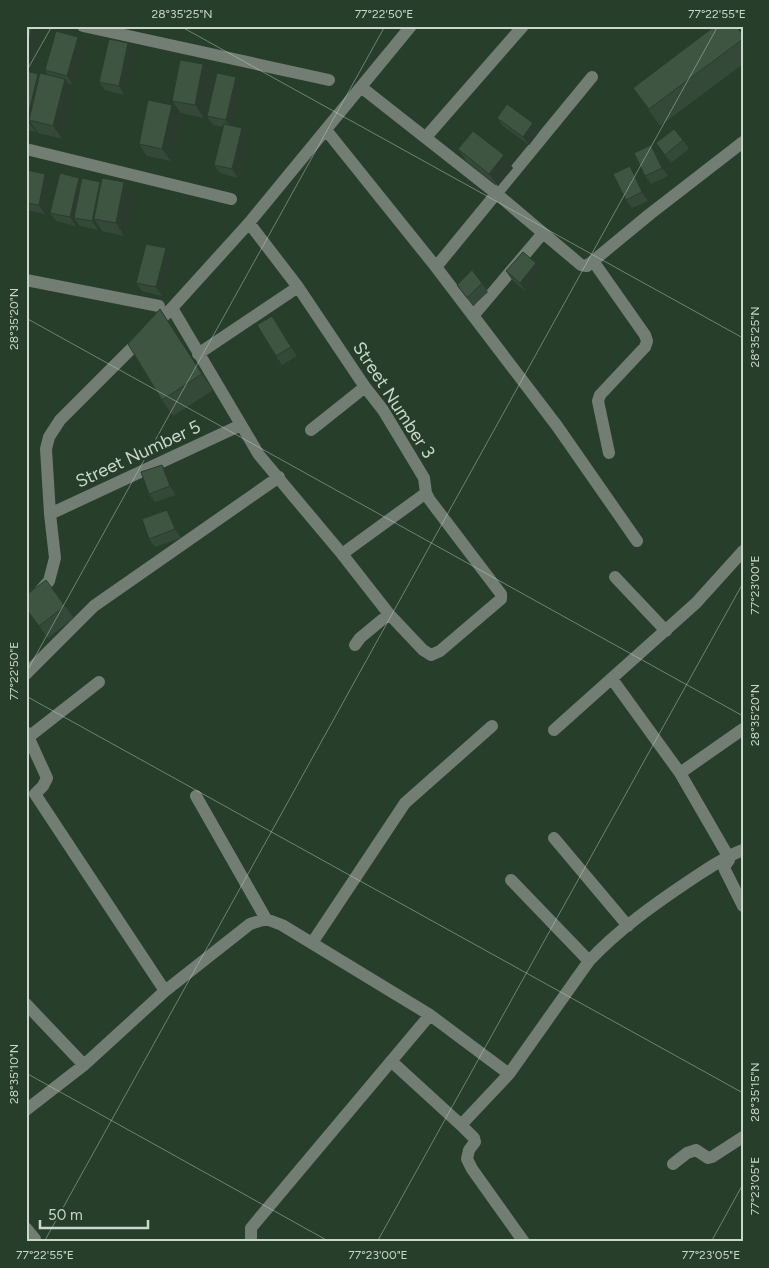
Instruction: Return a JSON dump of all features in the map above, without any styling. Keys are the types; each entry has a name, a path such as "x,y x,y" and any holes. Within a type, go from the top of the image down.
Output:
{"street":[{"path":"83,26 328,80"},
{"path":"26,607 49,581 55,558 46,449 50,437 60,420 172,308 249,222 411,26"},
{"path":"426,137 523,26"},
{"path":"436,267 592,77"},
{"path":"361,87 497,194 581,265 587,266 650,214 743,142"},
{"path":"326,130 436,267 557,426 637,541"},
{"path":"26,149 231,199"},
{"name":"Street Number 3","path":"249,222 298,287 365,387 383,410 424,478 426,493 501,594 502,600 440,651 431,655 423,650 389,614"},
{"path":"473,316 543,233"},
{"path":"593,261 645,335 647,341 645,347 600,396 598,401 609,453"},
{"path":"26,280 159,306"},
{"path":"198,354 298,287"},
{"path":"172,308 259,455 342,554 389,614 360,638 355,645"},
{"path":"311,430 365,387"},
{"name":"Street Number 5","path":"50,514 241,425"},
{"path":"26,674 94,606 278,477"},
{"path":"342,554 426,493"},
{"path":"554,730 696,603 743,551"},
{"path":"615,577 666,630"},
{"path":"612,679 680,773 728,856 724,867 743,906"},
{"path":"99,682 27,736 47,778 43,786 35,794 165,992"},
{"path":"312,943 405,803 492,726"},
{"path":"680,773 743,729"},
{"path":"196,796 266,919"},
{"path":"554,838 628,926"},
{"path":"462,1125 509,1074 589,961 600,950 666,896 728,856 743,850"},
{"path":"511,880 589,961"},
{"path":"26,1110 84,1065 165,992 250,924 266,919 282,925 430,1015 509,1074"},
{"path":"26,1004 84,1065"},
{"path":"251,1242 251,1228 430,1015"},
{"path":"391,1061 474,1138 475,1142 469,1150 467,1159 472,1169 524,1242"},
{"path":"673,1164 687,1153 696,1150 708,1158 712,1157 743,1137"},
{"path":"26,1228 35,1239 30,1242"}],"building":[{"path":"26,26 32,26 26,55"},
{"path":"715,26 736,26 743,35 743,39 649,109 633,88"},
{"path":"56,31 78,37 67,76 45,70"},
{"path":"109,39 128,43 119,86 99,82"},
{"path":"180,60 203,64 195,105 172,101"},
{"path":"26,71 38,74 27,120 26,120"},
{"path":"40,73 65,79 53,126 29,120"},
{"path":"217,73 236,77 226,120 207,116"},
{"path":"148,100 172,105 162,149 139,144"},
{"path":"507,104 533,123 523,137 497,118"},
{"path":"224,124 242,128 232,169 214,165"},
{"path":"674,129 683,140 665,155 656,143"},
{"path":"473,131 504,155 489,174 458,149"},
{"path":"651,145 662,168 645,176 634,153"},
{"path":"630,166 642,192 626,200 613,174"},
{"path":"26,170 45,174 39,205 26,203"},
{"path":"60,173 79,178 70,217 50,213"},
{"path":"82,178 100,182 92,221 74,218"},
{"path":"102,178 124,182 116,223 94,219"},
{"path":"146,244 166,248 156,287 136,283"},
{"path":"523,252 536,263 520,283 506,271"},
{"path":"472,270 482,283 467,298 457,285"},
{"path":"160,309 202,374 162,400 128,344"},
{"path":"272,316 291,347 276,356 257,325"},
{"path":"162,465 170,486 149,494 141,472"},
{"path":"167,510 175,529 149,539 142,519"},
{"path":"46,580 65,606 39,626 26,609 26,595"}]}
